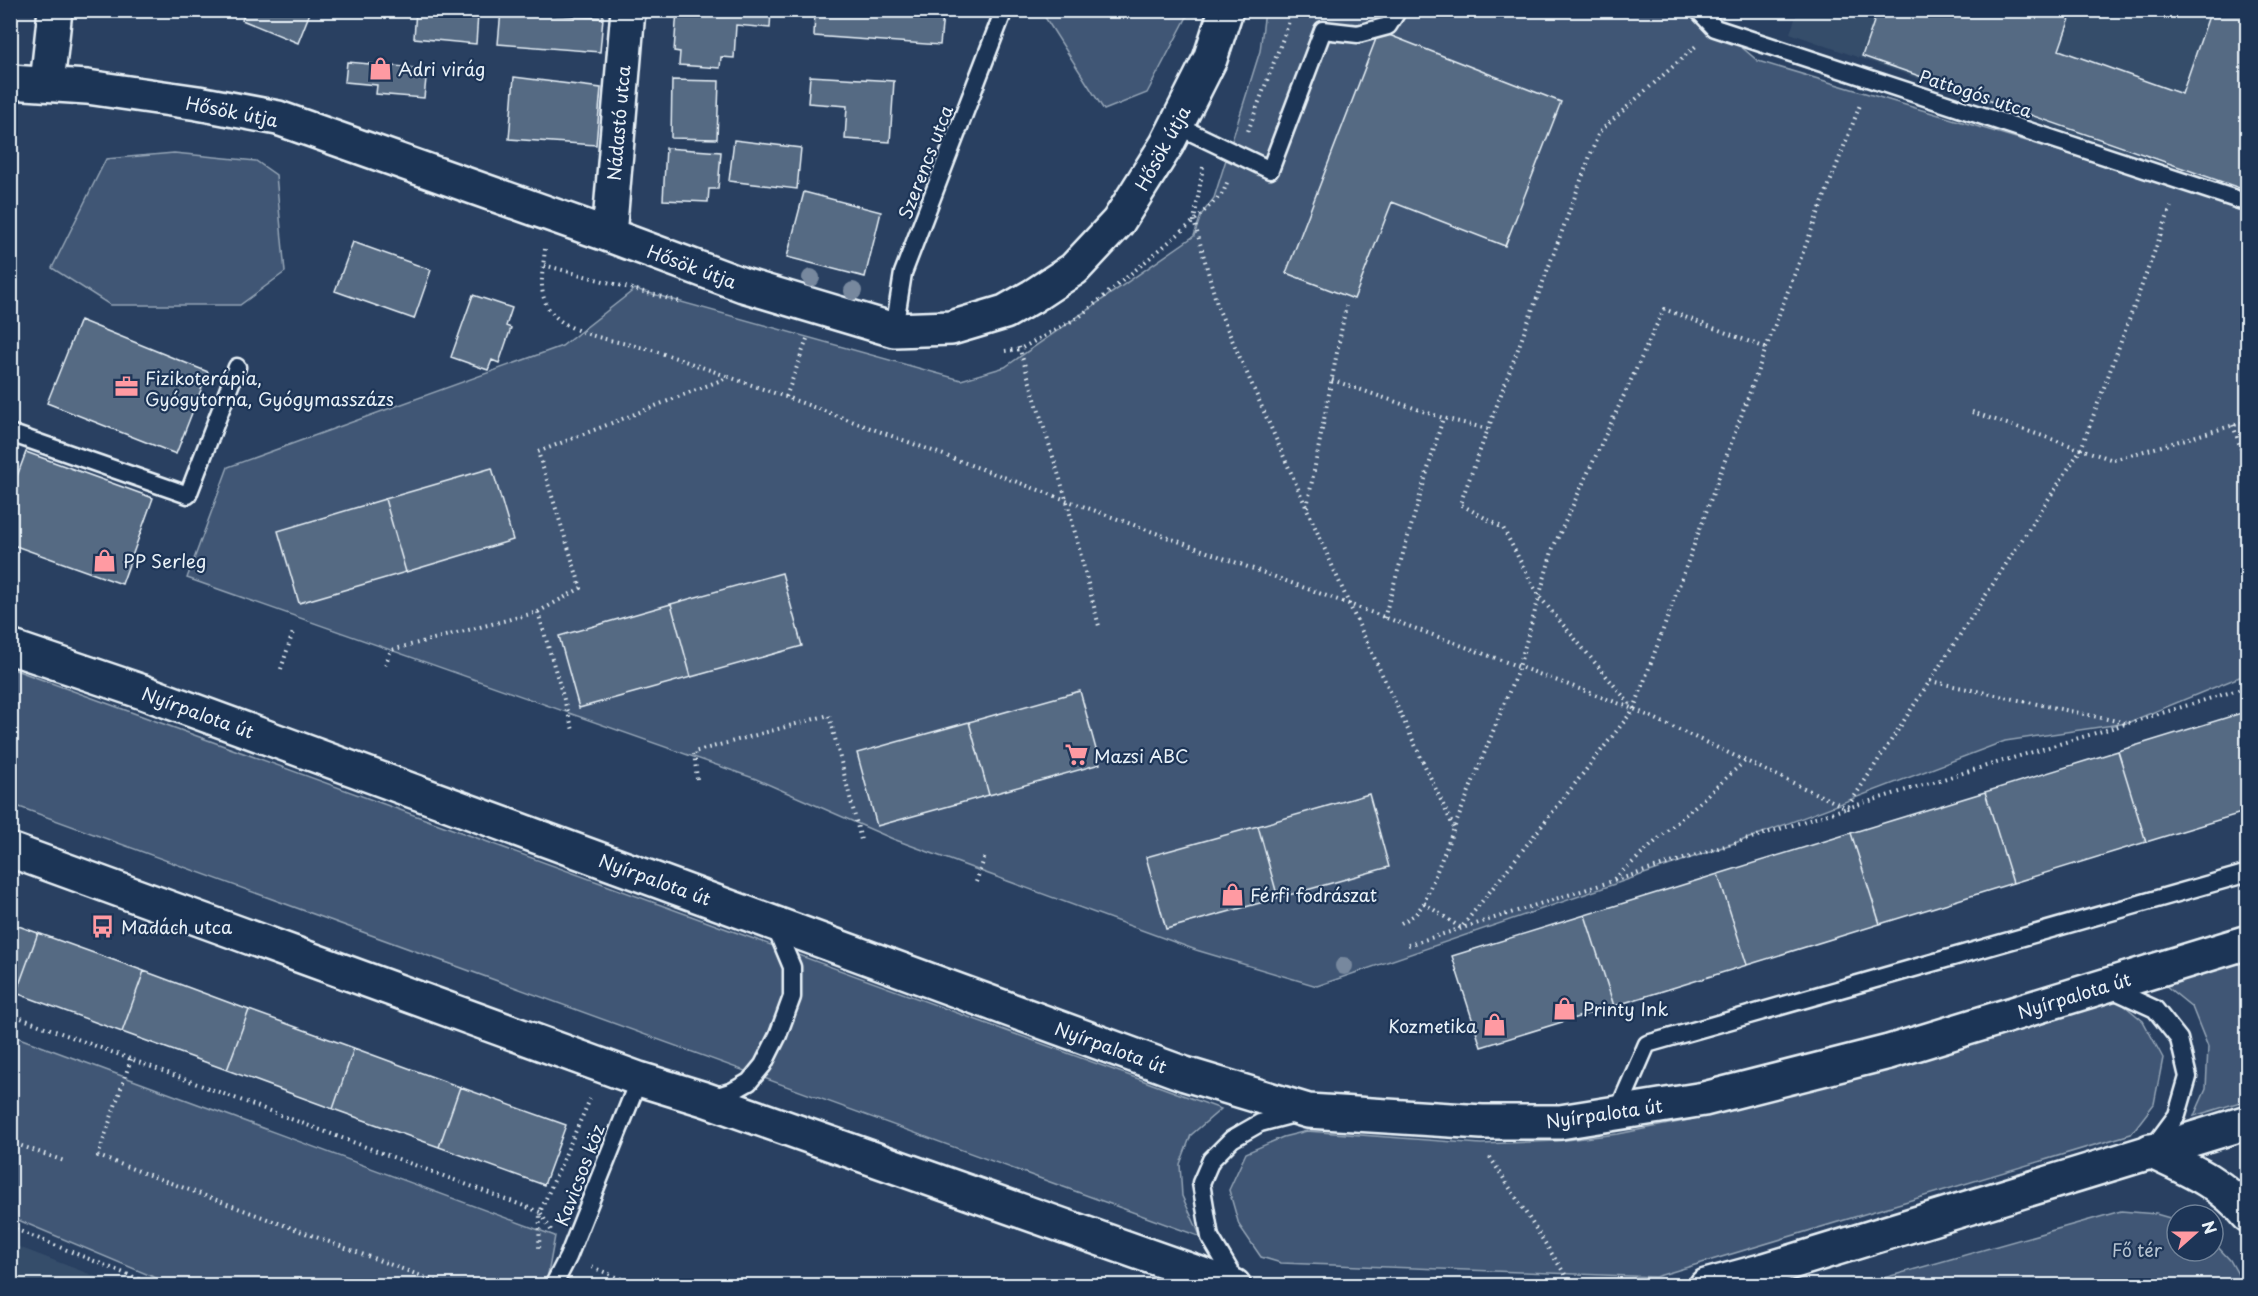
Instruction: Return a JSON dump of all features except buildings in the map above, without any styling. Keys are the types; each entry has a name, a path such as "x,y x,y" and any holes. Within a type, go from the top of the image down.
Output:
{"main road":[{"path":"47,84 55,10"},
{"name":"Nádastó utca","path":"609,235 628,10"},
{"name":"Hősök útja","path":"10,82 87,87 198,103 278,118 743,285 894,330 951,328 1005,312 1033,296 1074,269 1118,222 1172,135 1210,59 1226,10"},
{"name":"Nyírpalota út","path":"10,646 143,692 1185,1074 1308,1111 1482,1122 1560,1122 1704,1099 1889,1052 2247,942"},
{"path":"10,850 639,1079 704,1099 1234,1286"},
{"path":"1706,1286 1766,1270 2247,1122"},
{"path":"2150,1151 2202,1175 2240,1206 2247,1215"}],"lane":[{"name":"Szerencs utca","path":"894,330 903,273 1004,10"},
{"path":"1172,135 1239,155 1270,170 1323,30 1358,34 1388,26 1398,10"},
{"name":"Pattogós utca","path":"1698,10 1715,28 2247,203"},
{"path":"10,433 188,495 237,367"},
{"path":"1617,1113 1647,1044 2247,873"},
{"path":"704,1099 733,1091 749,1082 763,1065 778,1035 792,997 792,967 774,923"},
{"path":"2104,986 2155,1009 2179,1039 2188,1077 2177,1115 2150,1151"},
{"name":"Kavicsos köz","path":"553,1286 568,1257 639,1079"},
{"path":"1239,1286 1210,1237 1201,1183 1211,1160 1232,1139 1260,1123 1308,1111"}],"path":[{"path":"1239,155 1288,25 1290,10"},
{"path":"1634,709 1538,595 1503,528 1460,504 1599,132 1715,28"},
{"path":"1461,928 1634,709 1766,348 1870,79"},
{"path":"1172,135 1204,163 1194,221 1218,308 1350,606 1454,828"},
{"path":"1847,808 2081,449 2181,181"},
{"path":"550,214 542,280 543,298 553,315 573,329 653,351 786,397 1066,502 1634,709 1847,808"},
{"path":"1307,508 1346,306"},
{"path":"786,397 818,307"},
{"path":"1401,923 1415,915 1424,903 1519,667 1552,548 1665,309 1766,348"},
{"path":"1005,312 1020,349 1066,502 1099,626"},
{"path":"385,665 391,650 538,612 581,588 538,452 729,377"},
{"path":"1332,380 1443,418 1488,429"},
{"path":"1972,412 2113,460 2247,421"},
{"path":"1384,618 1443,418"},
{"path":"2234,425 2247,470"},
{"path":"538,612 573,730"},
{"path":"281,669 293,632"},
{"path":"1930,681 2127,723"},
{"path":"1408,945 1847,808 2247,687"},
{"path":"697,779 694,752 829,715 861,840"},
{"path":"1612,881 1745,760"},
{"path":"976,882 985,856"},
{"path":"1424,903 1461,928"},
{"path":"10,1014 540,1212 568,1257 639,1286"},
{"path":"131,1059 98,1156 448,1286"},
{"path":"539,1254 540,1212 591,1099 584,1096"},
{"path":"10,1142 64,1161"},
{"path":"1487,1154 1568,1279"},
{"path":"10,1227 156,1286"}],"shaded area":[{"path":"1798,11 2247,11 2247,196 1790,33"},
{"path":"11,1244 118,1285 11,1285"}],"green space":[{"path":"1041,11 1190,11 1147,93 1104,110"},
{"path":"1265,11 1699,11 1758,61 2247,207 2247,674 2127,723 2005,741 1752,837 1317,986 1196,950 893,839 756,779 187,578 228,467 562,346 635,289 961,380 1005,367 1194,236 1201,215 1214,198 1260,51"},
{"path":"174,153 256,161 276,175 285,272 240,305 110,305 52,268 106,159"},
{"path":"10,668 1221,1109 1191,1135 1180,1164 1182,1196 1201,1237 11,804"},
{"path":"2247,954 2247,1100 2194,1116 2206,1089 2208,1047 2192,1007 2160,981"},
{"path":"2113,996 2143,1021 2163,1058 2154,1104 2131,1134 1655,1277 1281,1263 1261,1257 1239,1225 1229,1190 1246,1153 1283,1137 1307,1131 1481,1144 1557,1141 1618,1134 1689,1120 1892,1063"},
{"path":"11,1035 555,1236 546,1285 175,1286 11,1217"},
{"name":"Fő tér","path":"2121,1211 2165,1217 2165,1263 2225,1263 2225,1255 2244,1285 1859,1285"}],"place":[{"name":"Adri virág","path":"380,68"},
{"name":"Fizikoterápia, Gyógytorna, Gyógymasszázs","path":"127,387"},
{"name":"PP Serleg","path":"105,560"},
{"name":"Mazsi ABC","path":"1076,755"},
{"name":"Férfi fodrászat","path":"1232,894"},
{"name":"Madách utca","path":"103,926"},
{"name":"Printy Ink","path":"1565,1008"},
{"name":"Kozmetika","path":"1495,1025"}]}
